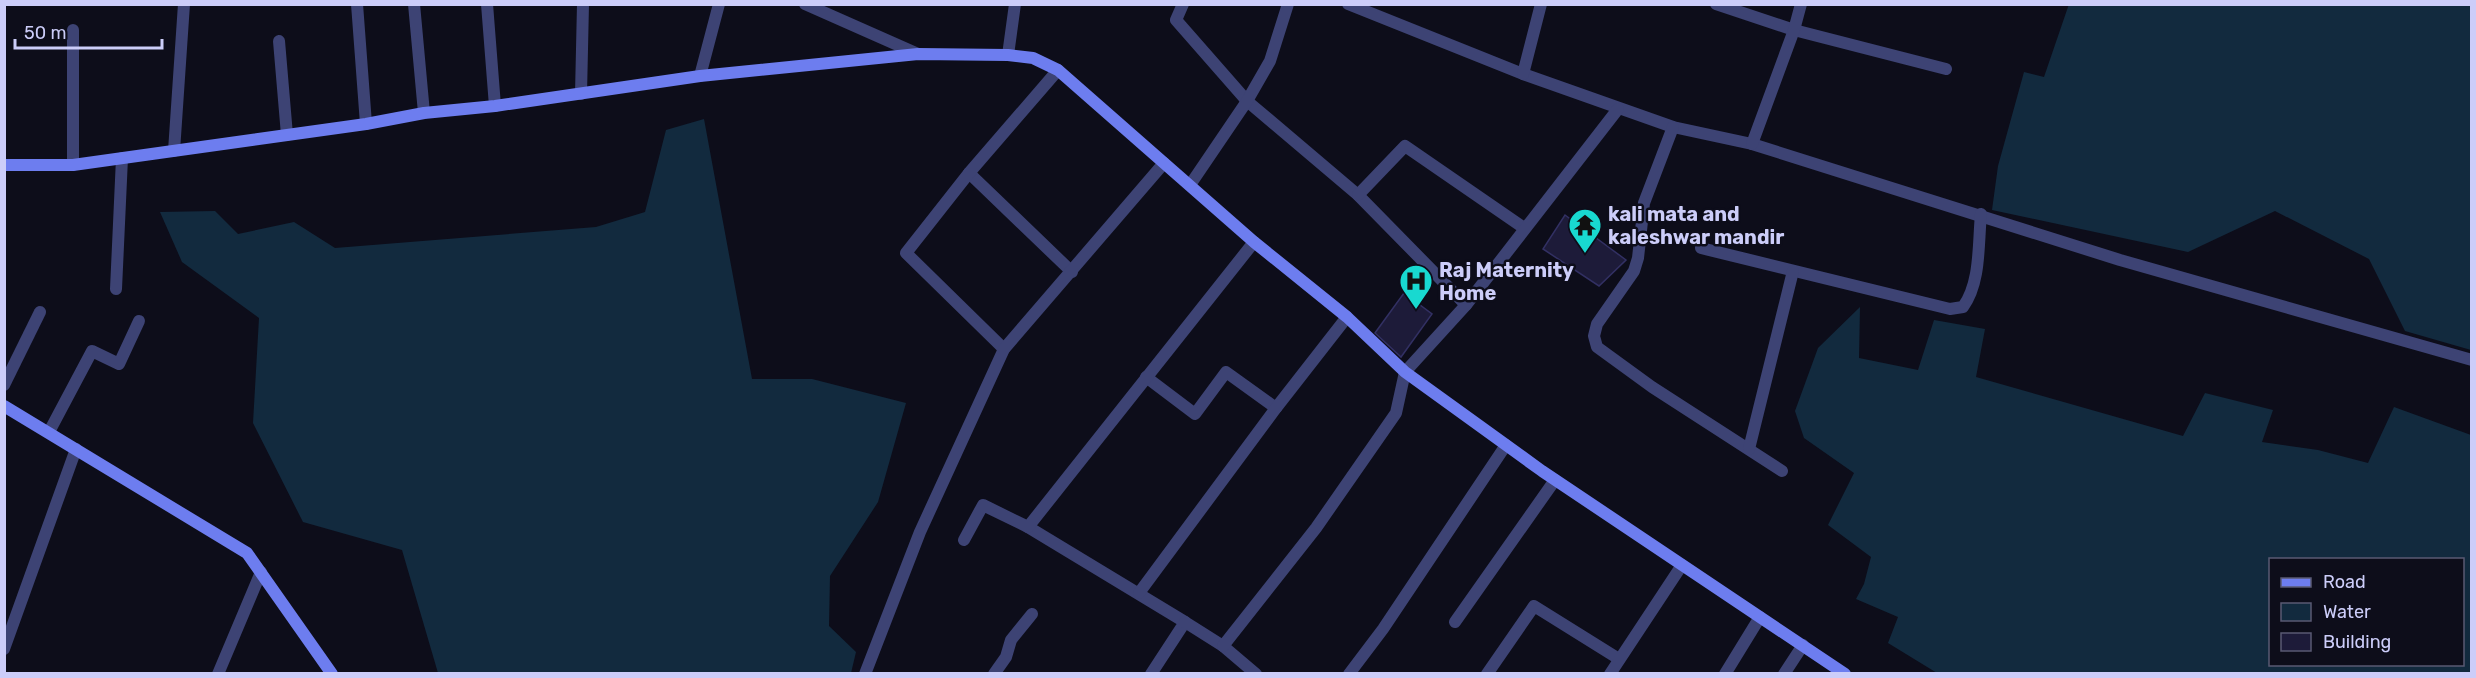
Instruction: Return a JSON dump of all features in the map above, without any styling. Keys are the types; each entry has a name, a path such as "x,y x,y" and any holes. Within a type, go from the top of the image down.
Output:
{"street":[{"path":"174,151 184,4"},
{"path":"357,4 366,124"},
{"path":"414,4 424,112"},
{"path":"487,4 495,106"},
{"path":"582,94 583,4"},
{"path":"700,76 719,4"},
{"path":"805,4 918,54"},
{"path":"1008,55 1015,4"},
{"path":"1183,4 1176,20 1247,101 1358,195 1466,305"},
{"path":"1190,185 1247,101 1270,61 1288,4"},
{"path":"1348,4 1523,74 1673,127 1752,144 1981,214 2120,260 2472,360"},
{"path":"1523,74 1541,4"},
{"path":"1716,4 1794,30 1946,69"},
{"path":"1752,144 1794,30 1801,4"},
{"path":"72,30 74,165"},
{"path":"279,41 287,135"},
{"path":"4,165 74,165 366,124 424,112 495,106 700,76 918,54 1008,55 1033,58 1058,70 1254,242 1347,317 1406,372 1555,480 1845,674"},
{"path":"1004,349 906,253 969,173 1058,70"},
{"path":"1223,646 1316,528 1396,413 1406,372 1466,305 1618,109"},
{"path":"1673,127 1644,203 1638,258 1634,272 1597,324 1594,336 1597,347 1610,359 1782,471"},
{"path":"1358,195 1405,146 1524,228"},
{"path":"116,289 122,158"},
{"path":"865,674 920,532 1004,349 1164,163"},
{"path":"969,173 1072,272"},
{"path":"1701,248 1950,309 1963,307 1969,298 1974,279 1981,214"},
{"path":"1028,527 1254,242"},
{"path":"1749,449 1793,271"},
{"path":"4,385 40,312"},
{"path":"1139,592 1347,317"},
{"path":"50,432 92,351 119,364 139,321"},
{"path":"1146,377 1195,414 1226,372 1276,408"},
{"path":"4,406 248,553 332,674"},
{"path":"1349,674 1383,628 1506,445"},
{"path":"4,649 76,449"},
{"path":"1455,622 1555,480"},
{"path":"964,540 983,505 1028,527 1139,592 1223,646 1256,674"},
{"path":"1610,674 1682,565"},
{"path":"218,674 261,572"},
{"path":"1487,674 1534,606 1619,659"},
{"path":"994,674 1006,657 1011,640 1032,614"},
{"path":"1725,674 1760,617"},
{"path":"1150,674 1185,622"},
{"path":"1784,674 1803,645"}],"water":[{"path":"2069,4 2471,5 2471,350 2405,331 2369,259 2275,211 2188,252 1992,210 1998,166 2024,72 2044,77"},
{"path":"704,119 752,379 812,379 906,403 878,502 830,576 829,626 856,652 851,673 438,673 402,550 303,522 253,423 259,318 182,262 160,212 215,211 238,234 294,222 335,248 596,227 645,212 666,130"},
{"path":"1860,307 1859,358 1918,370 1934,320 1985,329 1976,377 2183,436 2205,393 2273,410 2262,442 2318,450 2368,463 2394,407 2471,435 2471,673 1937,673 1888,643 1898,617 1856,599 1864,584 1871,557 1828,525 1854,473 1804,438 1795,411 1818,348"}],"building":[{"name":"kali mata and kaleshwar mandir","path":"1565,215 1626,260 1599,286 1543,249"},
{"path":"1404,293 1432,314 1401,357 1375,333"}],"place":[{"name":"kali mata and kaleshwar mandir","path":"1585,254"},
{"name":"Raj Maternity Home","path":"1416,310"}]}
